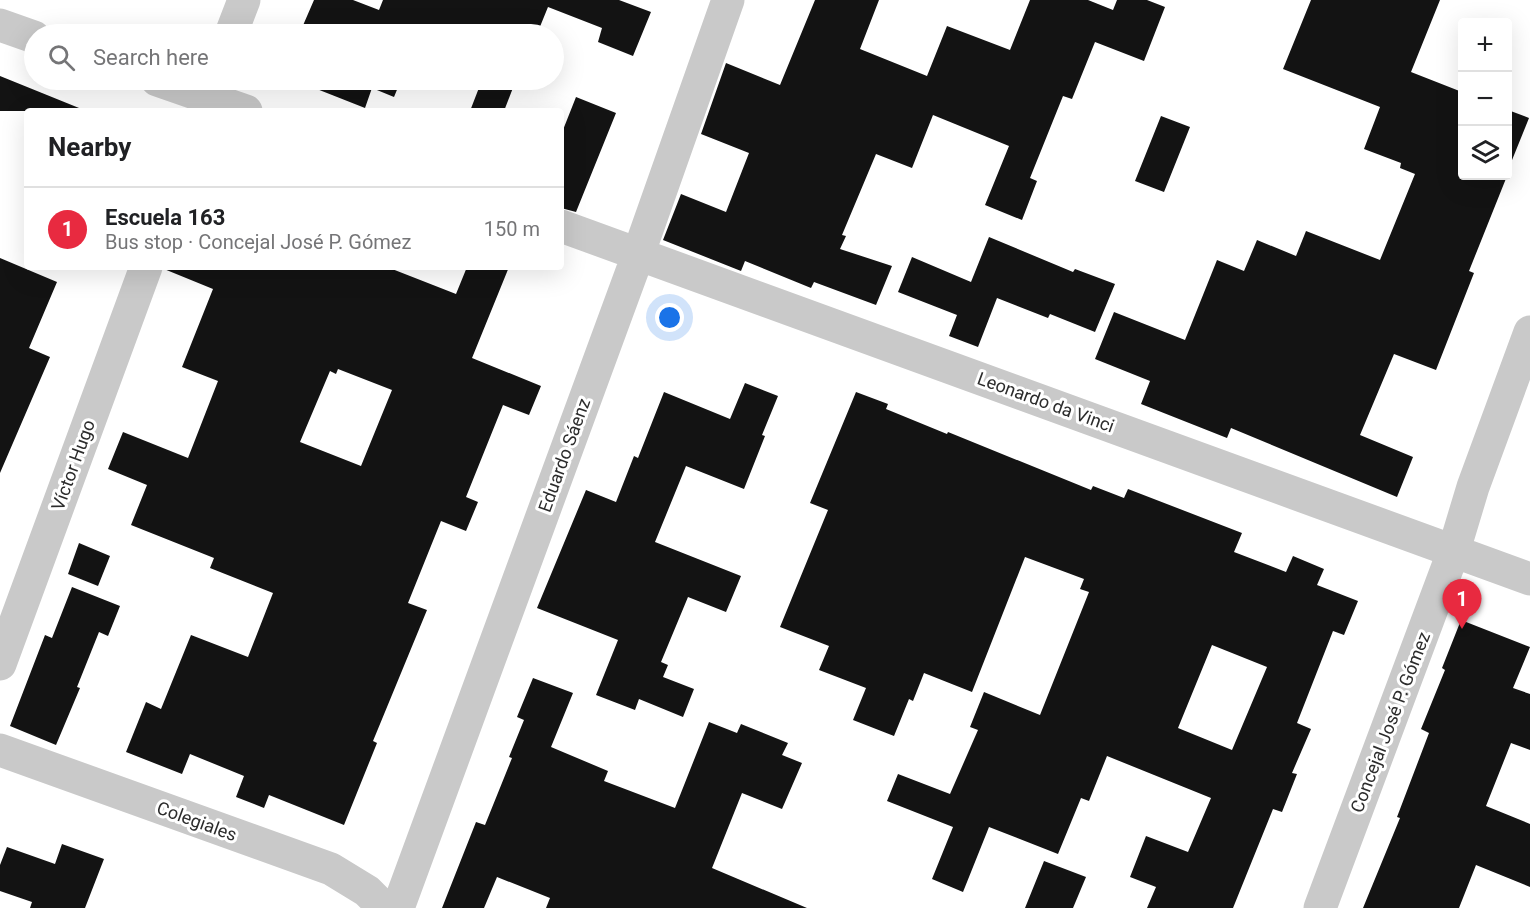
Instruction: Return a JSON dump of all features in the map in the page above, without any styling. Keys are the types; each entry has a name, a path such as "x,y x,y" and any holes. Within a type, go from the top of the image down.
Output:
{"street":[{"path":"235,24 244,0"},
{"name":"Eduardo Sáenz","path":"398,908 638,255 728,0"},
{"path":"0,25 24,33"},
{"path":"190,90 239,108"},
{"name":"Leonardo da Vinci","path":"564,227 1530,579"},
{"name":"Víctor Hugo","path":"0,664 145,270"},
{"name":"Concejal José P. Gómez","path":"1320,908 1454,550 1473,487 1530,332"},
{"name":"Colegiales","path":"0,750 331,869 367,891 384,908"}],"building":[{"path":"314,0 353,0 379,10 383,0 619,0 651,12 633,56 598,42 602,28 548,7 541,24 304,24"},
{"path":"815,0 879,0 860,49 927,76 947,26 1010,50 1030,0 1088,0 1113,10 1117,0 1147,0 1165,7 1144,61 1095,42 1072,99 1063,96 1030,178 1037,181 1022,220 985,205 1009,146 933,115 912,168 876,154 842,235 846,236 840,249 892,266 876,305 814,282 811,288 745,261 741,271 663,240 681,194 726,212 749,153 701,134 726,63 780,85"},
{"path":"1311,0 1440,0 1411,72 1458,90 1458,180 1505,180 1469,271 1474,273 1436,370 1394,354 1360,435 1413,457 1397,497 1231,428 1227,438 1141,404 1150,381 1095,359 1114,312 1185,340 1217,260 1244,271 1257,240 1296,256 1306,231 1380,260 1415,174 1400,168 1401,163 1364,149 1380,107 1283,69"},
{"path":"0,76 24,86 24,90 35,90 79,108 24,108 24,111 0,111"},
{"path":"319,90 371,90 365,108"},
{"path":"377,90 397,90 394,97"},
{"path":"478,90 512,90 505,108 471,108"},
{"path":"576,97 616,113 576,212 564,209 564,127"},
{"path":"1512,112 1529,118 1512,160"},
{"path":"1161,116 1190,127 1164,192 1135,181"},
{"path":"989,237 1073,272 1075,269 1115,284 1095,332 1050,314 1048,318 997,298 978,347 949,336 957,315 898,292 912,257 971,282"},
{"path":"0,258 57,282 29,348 50,357 0,473"},
{"path":"166,270 395,270 456,294 466,270 508,270 472,358 541,386 529,415 503,405 466,497 478,502 466,531 441,521 408,603 427,610 373,741 377,743 344,825 269,795 264,808 236,797 244,776 190,754 182,774 126,752 146,702 161,709 191,635 248,657 273,593 210,568 214,558 131,525 147,485 108,469 123,432 188,458 218,381 182,367 213,289","holes":["338,369 392,390 361,466 300,442 330,371 336,374"]},
{"path":"745,383 778,396 744,489 686,466 655,542 741,576 726,612 688,597 661,662 668,665 663,677 694,689 683,717 639,699 635,710 596,695 618,640 537,608 586,490 616,502 634,456 638,458 664,392 730,419"},
{"path":"856,392 888,404 886,409 1091,490 1093,486 1124,498 1128,489 1242,533 1234,552 1286,572 1293,556 1324,569 1317,585 1358,601 1344,635 1333,631 1297,723 1311,729 1292,773 1297,774 1282,812 1273,809 1233,908 1147,908 1156,887 1130,877 1146,836 1188,852 1211,798 1107,756 1089,801 1081,798 1058,854 989,827 963,892 932,879 953,827 887,801 898,774 950,794 978,730 970,727 984,692 1040,715 1089,592 1080,589 1084,579 1025,557 972,692 924,673 913,701 909,699 894,736 853,720 866,688 819,670 829,646 780,627 828,510 810,503","holes":["1212,645 1267,667 1232,750 1178,728"]},
{"path":"79,543 110,556 98,586 68,574"},
{"path":"72,587 120,606 108,636 99,632 77,687 80,688 56,745 10,726 45,635 52,638"},
{"path":"1461,620 1530,647 1513,688 1530,694 1530,750 1511,743 1486,806 1530,824 1530,887 1476,865 1459,908 1363,908 1400,818 1397,817 1429,733 1421,729 1445,670 1442,668"},
{"path":"533,678 573,693 551,747 608,771 604,781 675,808 709,722 737,733 741,724 788,743 782,755 802,763 782,809 742,793 712,868 807,908 546,908 550,898 497,877 484,908 442,908 476,822 485,825 512,758 509,757 524,720 517,717"},
{"path":"62,844 104,859 85,908 30,908 32,902 0,891 0,865 7,847 55,864"},
{"path":"1044,861 1086,877 1073,908 1025,908"}],"place":[{"name":"Escuela 163","path":"1462,629"}]}
